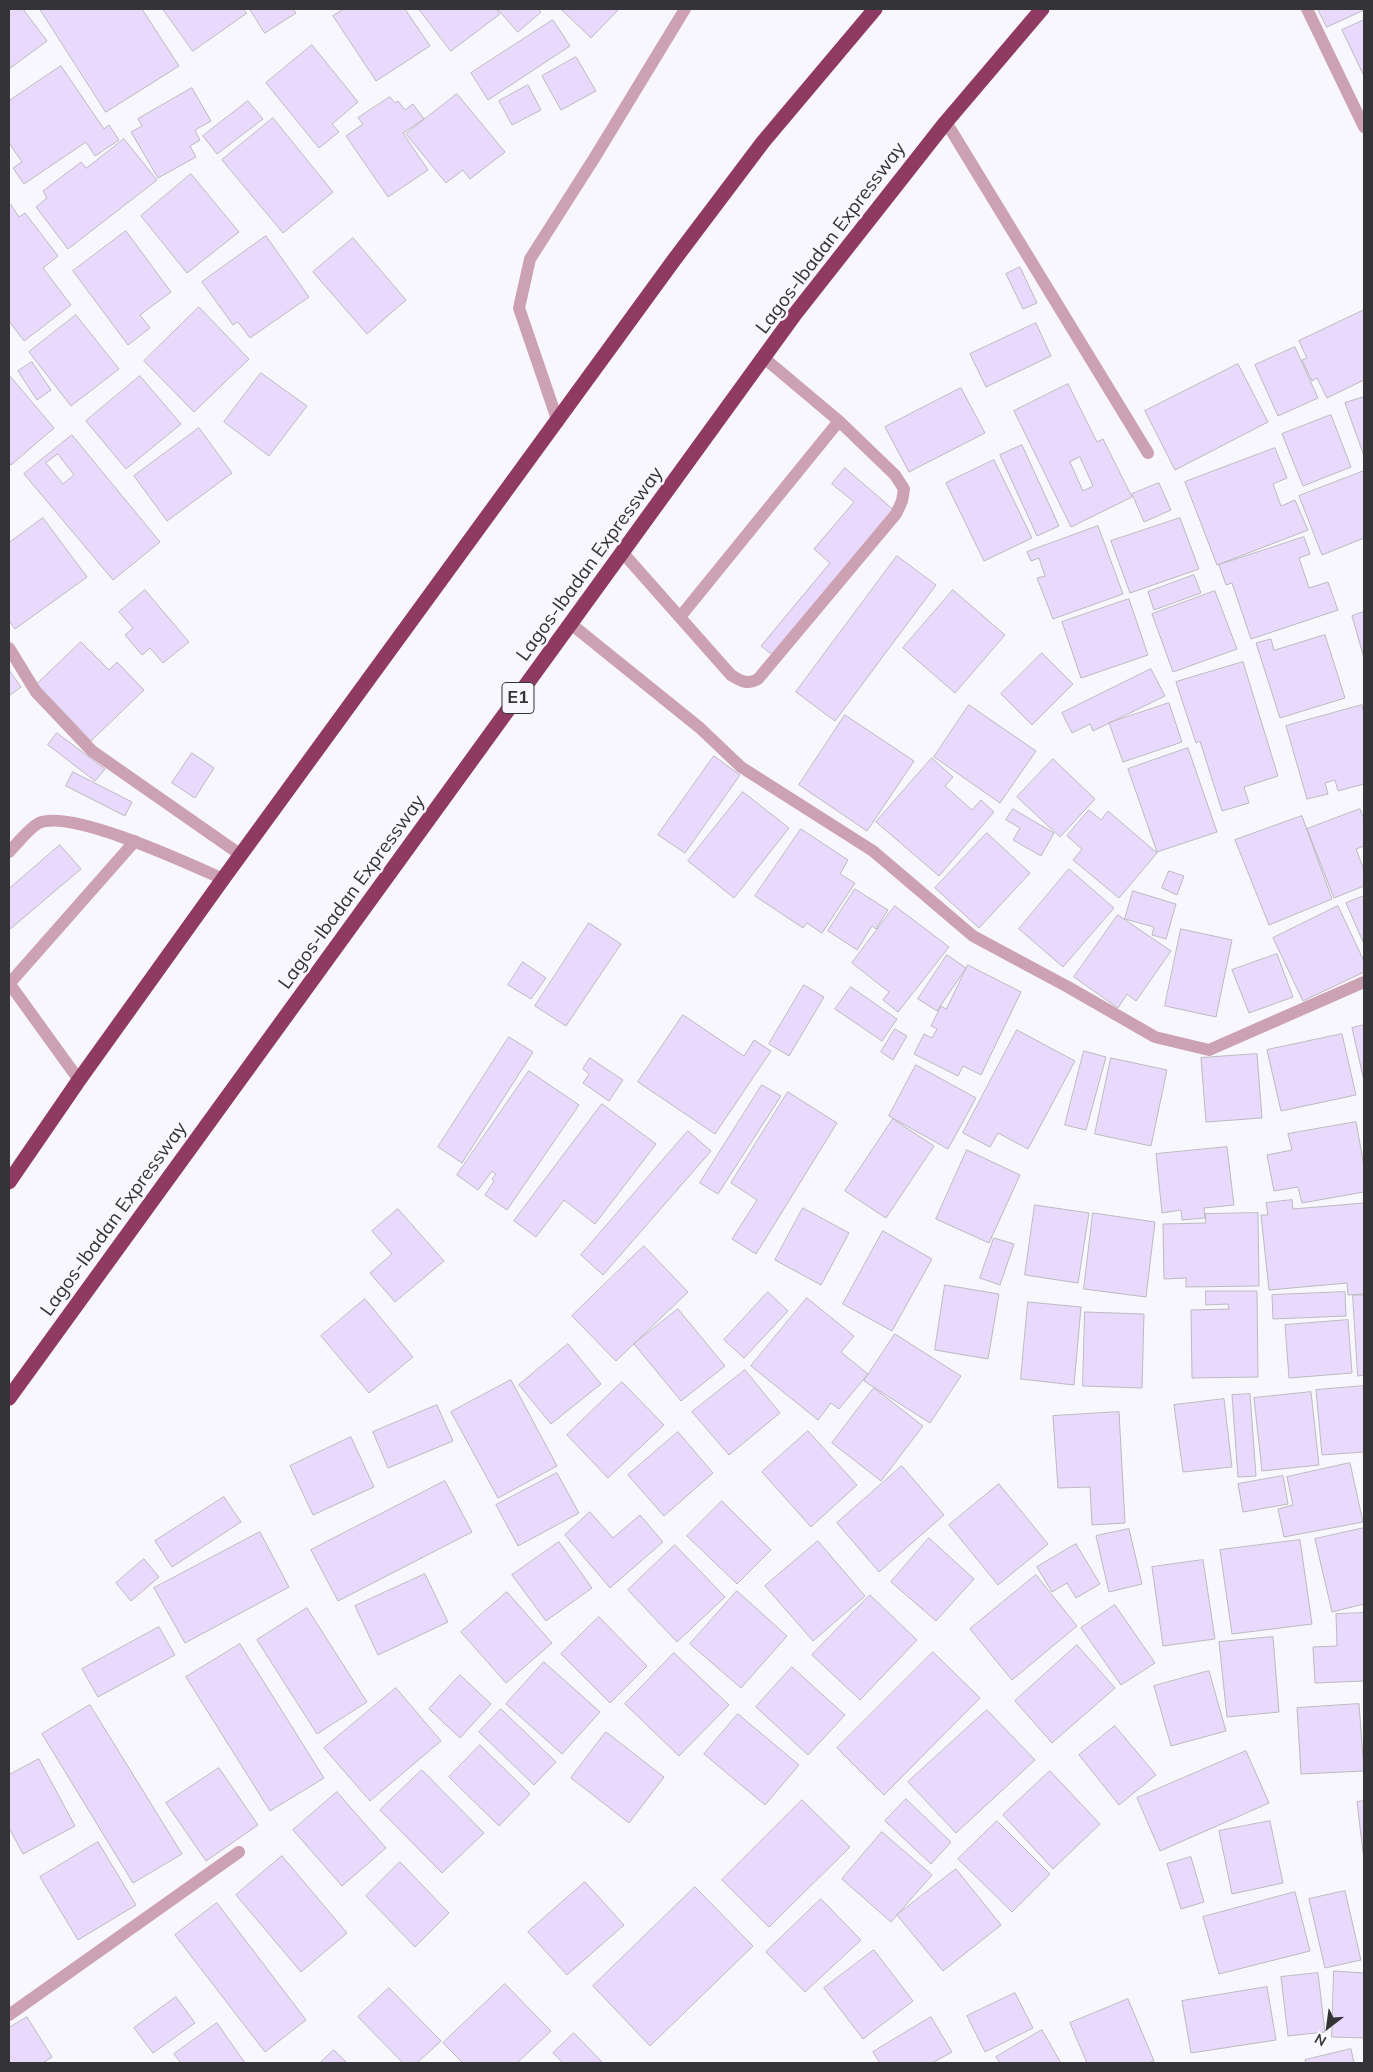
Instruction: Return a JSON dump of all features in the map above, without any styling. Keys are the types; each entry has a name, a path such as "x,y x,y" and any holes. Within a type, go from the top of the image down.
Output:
{"highway":[{"path":"9,1182 79,1080 223,879 763,142 875,9"},
{"name":"Lagos-Ibadan Expressway","path":"9,1398 807,299 946,122 1042,9"}],"street":[{"path":"558,422 519,308 530,259 685,9"},
{"path":"1307,9 1364,128"},
{"path":"946,122 1148,454"},
{"path":"623,553 731,674 741,681 750,683 758,679 896,514 902,501 904,489 884,463 839,420 764,358"},
{"path":"680,617 839,420"},
{"path":"572,624 700,728 742,767 873,851 972,936 1156,1037 1209,1050 1364,982"},
{"path":"9,648 36,692 92,751 241,855"},
{"path":"9,852 38,824 51,820 72,822 135,841 223,879"},
{"path":"79,1080 9,984 135,841"},
{"path":"9,2015 239,1852"}],"building":[{"path":"9,9 23,9 47,41 9,69"},
{"path":"40,9 142,9 179,66 106,112"},
{"path":"163,9 243,9 247,13 193,51"},
{"path":"250,9 293,9 296,13 265,33"},
{"path":"344,9 405,9 430,46 376,81 333,16"},
{"path":"419,9 496,9 500,14 451,51"},
{"path":"498,9 538,9 541,12 518,32"},
{"path":"563,9 619,9 591,38"},
{"path":"1318,9 1364,9 1364,10 1327,27"},
{"path":"553,20 570,46 488,100 471,73"},
{"path":"1364,20 1364,76 1342,30"},
{"path":"312,45 358,102 332,124 339,132 319,148 266,83"},
{"path":"576,57 596,91 561,110 542,76"},
{"path":"61,66 104,129 109,125 119,140 95,156 86,142 24,184 13,168 22,162 9,143 9,101"},
{"path":"528,85 541,110 512,125 499,101"},
{"path":"192,88 211,121 195,130 200,140 190,146 196,157 158,178 131,132 142,126 138,119"},
{"path":"457,94 505,152 470,179 463,170 446,183 406,134"},
{"path":"390,97 395,103 398,101 405,110 413,104 424,119 403,133 428,170 388,197 346,136 363,124 358,118"},
{"path":"248,101 263,119 217,154 203,136"},
{"path":"273,118 333,192 283,233 222,160"},
{"path":"124,139 157,180 68,249 36,207 47,198 43,191 81,162 86,168"},
{"path":"191,174 239,232 187,273 141,216"},
{"path":"11,205 19,217 25,213 58,256 43,268 71,305 24,341 9,321 9,207"},
{"path":"126,231 171,292 140,315 150,328 128,345 73,271"},
{"path":"266,236 309,297 250,338 238,322 233,325 202,282"},
{"path":"353,238 406,300 367,334 313,272"},
{"path":"1020,267 1037,303 1023,309 1006,274"},
{"path":"199,307 249,359 194,412 144,361"},
{"path":"1364,310 1364,380 1327,398 1317,378 1312,381 1302,360 1307,358 1299,341"},
{"path":"76,315 119,369 71,406 29,352"},
{"path":"1036,323 1051,356 986,387 970,354"},
{"path":"1295,347 1318,398 1278,416 1255,365"},
{"path":"32,362 51,390 37,400 18,371"},
{"path":"1238,364 1268,422 1175,470 1145,411"},
{"path":"261,373 307,406 269,456 224,422"},
{"path":"9,375 54,428 11,465 9,462"},
{"path":"140,376 181,424 126,469 86,421"},
{"path":"1068,384 1097,442 1103,439 1132,497 1071,527 1014,411","holes":["1080,457 1093,486 1083,491 1070,462"]},
{"path":"961,388 985,433 909,472 885,427"},
{"path":"1364,397 1364,456 1345,403"},
{"path":"1331,415 1351,467 1303,486 1282,434"},
{"path":"199,428 232,473 167,521 134,476"},
{"path":"72,435 160,542 113,580 24,474","holes":["58,454 74,475 63,484 46,463"]},
{"path":"1022,445 1059,526 1037,536 1000,455"},
{"path":"1275,448 1287,478 1273,484 1281,506 1295,500 1308,530 1217,565 1185,482"},
{"path":"994,460 1032,538 984,561 946,483"},
{"path":"845,468 896,512 775,657 761,646 830,563 814,549 854,502 832,484"},
{"path":"1364,471 1364,538 1322,555 1299,496"},
{"path":"1159,483 1171,510 1144,522 1132,494"},
{"path":"43,518 87,577 15,629 9,621 9,543"},
{"path":"1180,518 1199,569 1130,593 1111,541"},
{"path":"1098,526 1123,594 1053,619 1037,578 1045,576 1039,558 1031,561 1027,552"},
{"path":"1304,537 1310,554 1299,558 1309,588 1328,582 1338,610 1251,639 1232,583 1226,585 1219,565"},
{"path":"897,556 936,585 835,721 796,692"},
{"path":"1194,575 1201,593 1154,610 1148,592"},
{"path":"145,590 189,642 163,663 150,648 142,655 125,635 133,628 119,612"},
{"path":"953,590 1005,635 955,693 903,648"},
{"path":"1215,591 1237,649 1173,672 1152,614"},
{"path":"1129,599 1148,655 1081,678 1062,622"},
{"path":"1364,612 1364,658 1352,616"},
{"path":"1325,635 1345,698 1280,718 1256,643 1271,639 1274,650"},
{"path":"81,642 109,670 117,662 144,690 91,741 37,684"},
{"path":"1042,653 1073,684 1032,725 1001,694"},
{"path":"1243,662 1278,776 1244,787 1249,803 1222,811 1200,741 1196,743 1176,682"},
{"path":"1151,669 1165,696 1093,731 1090,724 1072,733 1062,713"},
{"path":"9,670 21,687 9,696"},
{"path":"1169,703 1182,742 1123,762 1109,723"},
{"path":"969,705 1036,751 1000,803 934,757"},
{"path":"1362,705 1364,713 1364,784 1338,791 1335,780 1325,783 1328,794 1307,799 1286,726"},
{"path":"845,715 914,761 867,831 799,785"},
{"path":"57,733 105,769 95,781 48,745"},
{"path":"1188,748 1217,832 1157,852 1128,769"},
{"path":"192,753 214,768 195,798 172,783"},
{"path":"714,756 740,775 685,853 658,835"},
{"path":"932,758 953,777 945,786 972,810 981,800 994,812 939,876 876,822"},
{"path":"1053,759 1095,799 1060,837 1017,797"},
{"path":"73,772 132,802 125,816 66,786"},
{"path":"743,792 789,828 734,898 688,861"},
{"path":"1013,809 1054,833 1041,856 1013,840 1020,828 1006,820"},
{"path":"1360,809 1364,819 1364,846 1356,849 1364,870 1364,886 1334,898 1307,829"},
{"path":"1089,810 1101,820 1108,811 1157,853 1119,898 1073,860 1082,849 1067,836"},
{"path":"1302,816 1332,899 1269,925 1235,840"},
{"path":"801,829 848,860 840,874 855,883 822,933 807,923 803,928 755,896"},
{"path":"987,833 1030,873 979,928 935,888"},
{"path":"60,845 81,869 9,930 9,889"},
{"path":"1069,869 1114,908 1063,967 1019,929"},
{"path":"1169,871 1184,876 1177,895 1162,888"},
{"path":"855,889 888,910 876,929 872,926 857,950 828,931"},
{"path":"1133,891 1176,904 1166,939 1152,935 1154,927 1125,919"},
{"path":"1364,896 1364,944 1346,903"},
{"path":"895,906 949,947 898,1012 883,1000 889,992 852,963"},
{"path":"1338,906 1364,961 1364,972 1303,1001 1273,938"},
{"path":"1118,915 1171,951 1136,1001 1127,994 1118,1008 1074,977"},
{"path":"589,923 621,944 566,1026 535,1006"},
{"path":"1181,929 1232,940 1216,1017 1165,1006"},
{"path":"1277,954 1293,997 1249,1013 1232,970"},
{"path":"947,955 966,968 937,1011 918,999"},
{"path":"523,962 546,978 531,999 508,985"},
{"path":"968,965 1021,992 981,1075 963,1066 958,1076 914,1054 924,1034 932,1038 937,1029 931,1026 941,1006 946,1009"},
{"path":"804,985 824,997 789,1056 769,1044"},
{"path":"851,987 897,1019 882,1041 835,1009"},
{"path":"683,1015 744,1056 754,1040 771,1051 715,1134 638,1082"},
{"path":"1364,1025 1364,1081 1352,1028"},
{"path":"895,1029 907,1036 893,1060 881,1052"},
{"path":"1017,1030 1075,1061 1028,1149 998,1133 990,1147 963,1133"},
{"path":"1342,1034 1356,1095 1281,1111 1267,1050"},
{"path":"509,1037 533,1052 462,1163 438,1147"},
{"path":"1084,1051 1106,1057 1086,1130 1065,1125"},
{"path":"1257,1054 1262,1118 1206,1122 1201,1058"},
{"path":"590,1058 623,1080 609,1101 583,1083 589,1074 583,1069"},
{"path":"1111,1058 1167,1070 1151,1146 1095,1134"},
{"path":"916,1065 976,1098 948,1149 889,1116"},
{"path":"529,1071 579,1105 507,1210 485,1195 494,1181 492,1179 496,1174 492,1171 478,1190 457,1175"},
{"path":"762,1085 781,1096 718,1194 700,1183"},
{"path":"788,1092 837,1123 756,1254 732,1239 757,1200 731,1183"},
{"path":"602,1104 656,1144 595,1224 564,1200 536,1237 514,1221"},
{"path":"893,1119 934,1146 886,1218 845,1191"},
{"path":"1356,1122 1364,1166 1364,1192 1302,1203 1298,1187 1274,1191 1267,1155 1292,1150 1288,1134"},
{"path":"688,1131 711,1151 603,1275 581,1255"},
{"path":"1227,1147 1234,1205 1204,1208 1205,1218 1182,1220 1181,1210 1162,1213 1156,1154"},
{"path":"967,1150 1020,1175 989,1243 936,1219"},
{"path":"1292,1200 1293,1209 1364,1203 1364,1294 1348,1295 1347,1283 1269,1290 1261,1215 1268,1215 1266,1203"},
{"path":"1035,1205 1089,1213 1078,1283 1025,1275"},
{"path":"803,1208 849,1233 821,1285 775,1260"},
{"path":"398,1209 444,1261 395,1302 370,1273 392,1254 372,1231"},
{"path":"1093,1213 1155,1222 1146,1297 1084,1289"},
{"path":"1258,1213 1259,1286 1186,1287 1186,1278 1164,1279 1163,1224 1206,1223 1205,1214"},
{"path":"883,1231 932,1259 892,1331 843,1304"},
{"path":"994,1238 1014,1244 1000,1285 980,1278"},
{"path":"644,1246 688,1292 616,1361 572,1316"},
{"path":"945,1285 999,1294 988,1359 935,1350"},
{"path":"1206,1291 1257,1291 1258,1377 1192,1378 1191,1310 1229,1309 1228,1304 1206,1305"},
{"path":"768,1292 788,1311 744,1358 724,1340"},
{"path":"1345,1292 1346,1316 1273,1319 1272,1295"},
{"path":"1353,1295 1364,1295 1364,1375 1358,1376"},
{"path":"807,1298 854,1336 841,1352 868,1374 839,1409 831,1403 818,1420 751,1366"},
{"path":"365,1299 413,1357 369,1393 321,1336"},
{"path":"1028,1302 1081,1307 1074,1385 1021,1379"},
{"path":"678,1309 725,1366 681,1401 634,1344"},
{"path":"1085,1312 1144,1314 1142,1388 1083,1386"},
{"path":"1348,1320 1352,1373 1289,1378 1285,1325"},
{"path":"895,1334 961,1376 930,1423 864,1381"},
{"path":"568,1344 601,1384 551,1424 519,1385"},
{"path":"745,1370 780,1413 729,1455 692,1412"},
{"path":"511,1380 557,1466 498,1498 451,1412"},
{"path":"622,1382 664,1425 608,1478 567,1435"},
{"path":"1364,1386 1364,1452 1322,1455 1316,1390"},
{"path":"874,1388 923,1426 881,1481 832,1443"},
{"path":"1311,1392 1319,1465 1262,1471 1254,1398"},
{"path":"1250,1394 1256,1476 1238,1477 1232,1395"},
{"path":"1224,1399 1232,1467 1183,1472 1174,1405"},
{"path":"437,1405 453,1441 388,1468 373,1432"},
{"path":"1119,1412 1125,1523 1092,1525 1090,1487 1058,1488 1053,1416"},
{"path":"808,1431 857,1485 811,1527 762,1472"},
{"path":"678,1432 713,1473 664,1516 628,1475"},
{"path":"351,1437 374,1487 313,1515 290,1466"},
{"path":"1350,1463 1363,1522 1284,1537 1278,1509 1293,1505 1287,1477"},
{"path":"902,1466 944,1515 879,1572 837,1523"},
{"path":"557,1473 579,1513 518,1546 496,1505"},
{"path":"1283,1476 1288,1504 1243,1512 1238,1484"},
{"path":"445,1481 472,1532 338,1601 311,1550"},
{"path":"999,1484 1048,1544 998,1585 949,1525"},
{"path":"224,1497 241,1522 172,1567 155,1541"},
{"path":"722,1501 771,1550 737,1584 687,1536"},
{"path":"590,1512 613,1538 640,1515 663,1542 610,1588 565,1535"},
{"path":"1364,1528 1364,1604 1332,1612 1315,1539"},
{"path":"1129,1529 1142,1584 1109,1592 1096,1536"},
{"path":"260,1532 289,1587 185,1643 154,1588"},
{"path":"929,1538 974,1579 936,1621 891,1582"},
{"path":"1300,1540 1312,1624 1232,1634 1220,1550"},
{"path":"818,1541 865,1596 813,1641 765,1586"},
{"path":"559,1542 592,1588 546,1621 512,1575"},
{"path":"1076,1544 1100,1584 1076,1598 1067,1583 1052,1592 1037,1567"},
{"path":"675,1545 725,1597 677,1642 628,1590"},
{"path":"144,1559 159,1577 131,1601 116,1583"},
{"path":"1203,1560 1215,1639 1163,1646 1152,1567"},
{"path":"425,1574 448,1622 378,1655 355,1606"},
{"path":"1036,1575 1077,1626 1012,1680 970,1629"},
{"path":"737,1591 787,1636 741,1688 690,1644"},
{"path":"507,1592 552,1643 506,1683 461,1632"},
{"path":"870,1595 917,1640 860,1700 812,1655"},
{"path":"1115,1605 1155,1663 1121,1685 1081,1628"},
{"path":"307,1608 367,1702 317,1734 257,1640"},
{"path":"1364,1613 1364,1681 1315,1683 1313,1647 1337,1646 1336,1614"},
{"path":"599,1617 647,1666 610,1703 561,1654"},
{"path":"159,1627 175,1655 98,1697 82,1669"},
{"path":"1273,1637 1279,1712 1227,1717 1219,1642"},
{"path":"240,1644 324,1778 270,1811 186,1677"},
{"path":"1077,1645 1115,1688 1052,1743 1015,1701"},
{"path":"933,1652 980,1698 884,1795 837,1748"},
{"path":"674,1653 729,1705 679,1756 625,1704"},
{"path":"544,1662 600,1712 562,1754 506,1704"},
{"path":"792,1667 845,1715 808,1755 756,1707"},
{"path":"1209,1671 1226,1731 1171,1746 1154,1686"},
{"path":"460,1675 491,1704 460,1738 429,1709"},
{"path":"396,1688 441,1741 370,1801 324,1748"},
{"path":"1359,1704 1364,1771 1301,1774 1297,1708"},
{"path":"90,1705 182,1854 133,1883 42,1734"},
{"path":"501,1709 556,1762 534,1785 479,1732"},
{"path":"987,1710 1035,1760 956,1833 908,1782"},
{"path":"738,1714 799,1765 765,1805 704,1754"},
{"path":"1115,1726 1156,1775 1119,1805 1079,1755"},
{"path":"606,1732 664,1777 629,1823 571,1778"},
{"path":"480,1745 530,1794 499,1826 449,1777"},
{"path":"1246,1751 1269,1803 1160,1851 1137,1798"},
{"path":"39,1759 75,1826 23,1854 9,1828 9,1775"},
{"path":"219,1768 258,1825 206,1861 166,1803"},
{"path":"422,1770 484,1833 442,1873 380,1810"},
{"path":"1050,1771 1100,1824 1053,1869 1003,1815"},
{"path":"337,1792 386,1848 342,1886 293,1830"},
{"path":"906,1799 951,1842 931,1864 885,1821"},
{"path":"802,1800 850,1847 769,1927 722,1880"},
{"path":"1364,1801 1364,1860 1357,1802"},
{"path":"997,1821 1050,1874 1012,1912 958,1859"},
{"path":"1270,1821 1283,1883 1232,1894 1219,1831"},
{"path":"882,1832 932,1875 891,1922 842,1879"},
{"path":"98,1842 136,1905 78,1940 40,1877"},
{"path":"282,1856 347,1933 301,1972 236,1895"},
{"path":"1191,1857 1204,1902 1181,1909 1167,1864"},
{"path":"400,1862 449,1913 415,1947 366,1896"},
{"path":"956,1869 1001,1925 943,1971 897,1915"},
{"path":"585,1882 624,1925 567,1975 528,1932"},
{"path":"695,1887 753,1946 650,2046 593,1986"},
{"path":"1345,1891 1361,1960 1325,1968 1309,1899"},
{"path":"1295,1892 1310,1951 1219,1974 1203,1917"},
{"path":"821,1899 861,1940 805,1992 766,1952"},
{"path":"217,1903 306,2020 265,2052 175,1935"},
{"path":"874,1950 913,2001 863,2039 824,1988"},
{"path":"1334,1971 1364,1973 1364,2038 1332,2037"},
{"path":"1318,1973 1325,2032 1288,2036 1281,1977"},
{"path":"505,1984 551,2031 517,2063 463,2063 443,2043"},
{"path":"1267,1987 1276,2040 1191,2053 1182,2001"},
{"path":"389,1988 441,2041 417,2063 403,2063 358,2017"},
{"path":"1015,1993 1033,2028 985,2052 967,2016"},
{"path":"176,1997 195,2023 153,2053 134,2028"},
{"path":"1128,1999 1154,2061 1148,2063 1087,2063 1070,2023"},
{"path":"27,2017 52,2057 43,2063 9,2063 9,2028"},
{"path":"931,2017 952,2052 932,2063 880,2063 873,2052"},
{"path":"217,2023 245,2063 181,2063 174,2054"},
{"path":"1042,2030 1061,2063 1000,2063 996,2057"},
{"path":"574,2033 603,2063 563,2063 553,2053"},
{"path":"1351,2049 1354,2063 1306,2063 1305,2060"},
{"path":"334,2050 347,2063 320,2063"}]}
